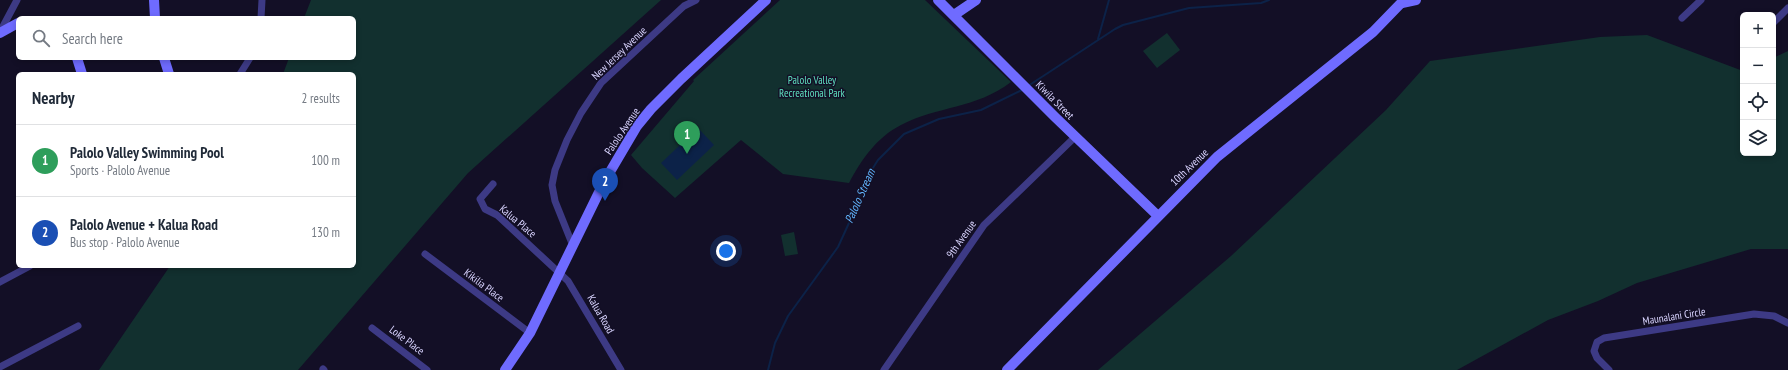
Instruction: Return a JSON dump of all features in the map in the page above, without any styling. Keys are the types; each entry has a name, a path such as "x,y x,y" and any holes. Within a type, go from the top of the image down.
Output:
{"street":[{"path":"0,33 17,0"},
{"path":"154,0 155,16"},
{"path":"261,16 262,0"},
{"name":"New Jersey Avenue","path":"572,246 555,201 552,185 555,170 567,140 581,113 601,83 684,6 696,0"},
{"name":"Palolo Avenue","path":"505,370 530,333 604,182 637,126 651,108 766,0"},
{"name":"Kiwila Street","path":"938,0 1033,95 1158,216"},
{"path":"954,15 976,0"},
{"path":"1403,1 1416,0"},
{"path":"1682,18 1701,0"},
{"name":"10th Avenue","path":"1007,370 1217,157 1373,32 1403,1"},
{"path":"1776,19 1788,8"},
{"path":"0,33 16,24"},
{"path":"78,60 81,72"},
{"path":"164,60 168,72"},
{"path":"241,72 249,60"},
{"name":"9th Avenue","path":"884,370 984,225 1075,136"},
{"name":"Kalua Place","path":"493,184 480,199 485,209 497,215 559,272"},
{"name":"Kikilia Place","path":"425,254 530,333"},
{"path":"0,282 26,268"},
{"name":"Kalua Road","path":"559,272 568,281 621,370"},
{"name":"Maunalani Circle","path":"1609,370 1594,353 1596,344 1604,338 1754,314 1774,316 1788,323"},
{"path":"0,369 78,326"},
{"name":"Loke Place","path":"372,328 427,370"}],"green space":[{"path":"311,0 661,0 468,173 298,370 99,370 169,268 356,268 356,72 284,72 288,60 356,60 356,16 305,16"},
{"name":"Palolo Valley Recreational Park","path":"780,0 925,0 1011,82 998,91 984,97 928,114 892,130 870,150 849,183 783,174 741,140 675,198 642,168 631,155 694,81 693,80"},
{"path":"1167,33 1180,50 1157,68 1143,51"},
{"path":"1647,35 1740,70 1740,156 1776,156 1776,57 1788,51 1788,249 1751,249 1637,283 1598,301 1548,320 1457,370 1098,370 1231,256 1386,110 1430,61 1600,37"},
{"path":"794,232 798,254 785,256 781,235"}],"water":[{"path":"698,128 714,145 677,180 661,163"}],"waterway":[{"path":"1098,39 1109,0"},
{"path":"1028,86 1123,25 1189,8 1261,3 1269,0"},
{"name":"Palolo Stream","path":"768,370 775,343 788,316 838,247 854,212 864,182 878,160 904,134 939,119 981,110 1022,90"}],"place":[{"name":"Palolo Valley Swimming Pool","path":"687,154"},
{"name":"Palolo Avenue + Kalua Road","path":"605,201"}]}
